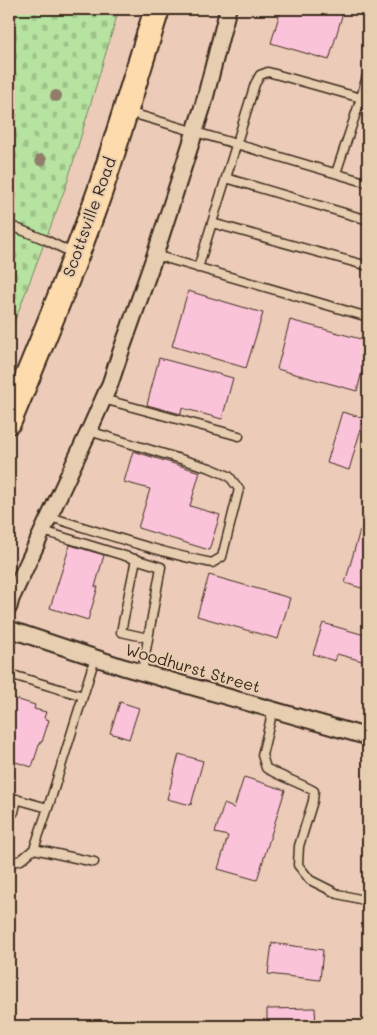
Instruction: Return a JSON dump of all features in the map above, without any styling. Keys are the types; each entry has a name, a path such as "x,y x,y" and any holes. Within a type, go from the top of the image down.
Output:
{"main road":[{"name":"Scottsville Road","path":"10,414 76,255 99,192 126,112 157,9"}],"street":[{"path":"9,607 103,400 120,357 203,106 228,9"},
{"name":"Woodhurst Street","path":"9,630 95,658 368,737"}],"lane":[{"path":"198,268 255,84 260,75 268,72 361,98"},
{"path":"336,173 368,72"},
{"path":"126,112 368,183"},
{"path":"226,178 368,220"},
{"path":"212,223 368,266"},
{"path":"9,225 76,255"},
{"path":"155,255 368,316"},
{"path":"103,400 239,436"},
{"path":"50,516 160,551 200,561 212,563 222,557 239,489 229,476 210,468 89,430"},
{"path":"43,531 160,567 142,672"},
{"path":"136,559 121,632 148,638"},
{"path":"9,863 21,860 34,849 95,658"},
{"path":"9,674 83,696"},
{"path":"273,710 262,755 266,768 279,776 314,790 313,802 299,846 298,865 310,880 338,894 368,901"},
{"path":"14,812 14,799 48,808"},
{"path":"34,849 94,862"}],"green space":[{"path":"9,9 119,9 66,186 9,336"}],"building":[{"path":"9,9 15,9 9,31"},
{"path":"281,9 344,9 329,60 271,43"},
{"path":"188,291 263,313 246,368 172,346"},
{"path":"290,320 368,341 368,348 357,391 277,369"},
{"path":"159,358 233,378 222,419 182,408 181,414 147,405"},
{"path":"342,412 364,418 349,470 327,463"},
{"path":"133,451 200,472 190,506 220,515 209,550 138,528 150,489 124,482"},
{"path":"360,530 368,532 368,590 345,583"},
{"path":"70,545 104,555 95,587 98,587 88,620 50,608"},
{"path":"209,575 290,598 278,639 197,616"},
{"path":"323,623 368,636 368,659 366,662 337,654 335,661 313,654"},
{"path":"9,697 35,705 34,709 46,712 44,718 49,720 32,767 9,760"},
{"path":"120,702 139,708 129,739 110,733"},
{"path":"179,754 203,761 191,805 167,799"},
{"path":"244,777 285,790 257,880 218,869 228,836 215,833 224,804 234,808"},
{"path":"272,943 323,950 320,980 268,974"},
{"path":"315,1008 316,1026 267,1026 267,1009"}]}
